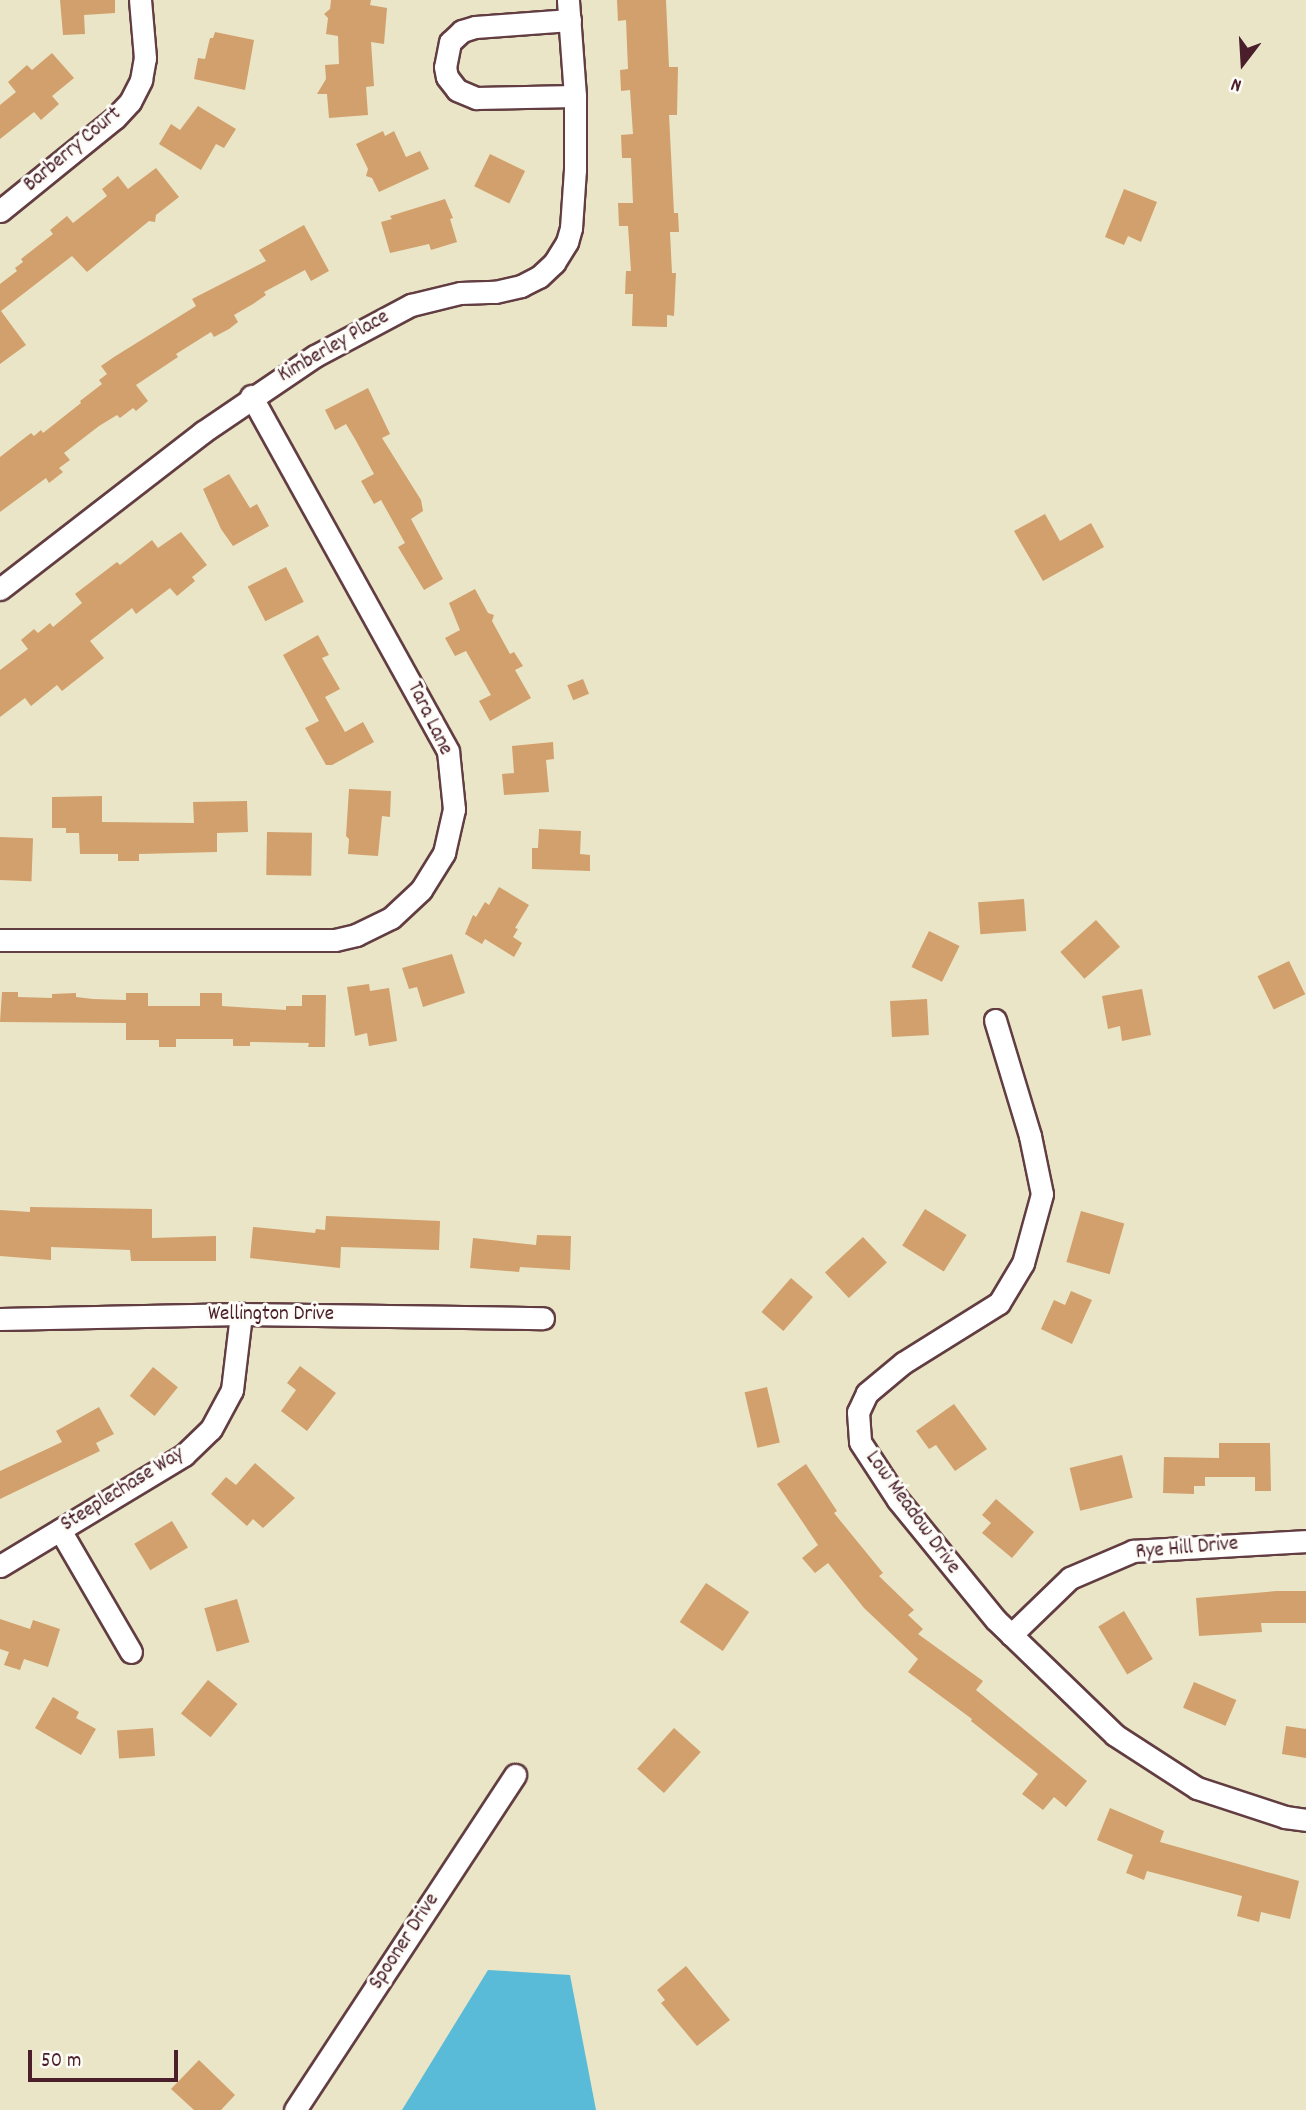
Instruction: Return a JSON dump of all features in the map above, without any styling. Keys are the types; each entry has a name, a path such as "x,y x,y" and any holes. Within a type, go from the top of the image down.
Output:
{"street":[{"name":"Barberry Court","path":"0,211 130,102 141,80 145,58 140,0"},
{"name":"Kimberley Place","path":"0,589 251,396 326,349 411,304 460,293 495,292 521,286 539,278 554,263 567,242 571,228 575,96 569,10 462,31 450,42 445,66 447,76 457,90 476,98 575,96"},
{"name":"Tara Lane","path":"0,940 335,940 356,935 391,918 421,890 444,853 451,831 454,786 452,766 440,733 251,396"},
{"name":"Low Meadow Drive","path":"995,1020 1030,1136 1042,1194 1023,1263 999,1303 903,1363 867,1393 859,1412 860,1442 898,1500 943,1559 1012,1635 1115,1735 1197,1788 1285,1817 1306,1820"},
{"name":"Wellington Drive","path":"0,1319 241,1314 543,1318"},
{"name":"Steeplechase Way","path":"0,1566 184,1455 211,1429 232,1390 241,1314"},
{"path":"60,1530 131,1652"},
{"name":"Rye Hill Drive","path":"1012,1635 1070,1578 1133,1551 1306,1541"},
{"name":"Spooner Drive","path":"295,2110 515,1775"}],"water":[{"path":"488,1970 570,1975 596,2110 402,2110"}],"building":[{"path":"60,0 115,0 115,13 84,15 85,34 63,35"},
{"path":"331,0 371,0 370,5 387,8 384,44 371,42 374,86 366,87 368,115 329,118 327,94 317,94 326,79 325,65 339,64 338,36 326,34 328,18 324,14 330,9"},
{"path":"617,0 666,0 669,67 678,67 677,115 669,115 674,213 678,213 679,232 670,232 672,273 676,273 674,316 667,315 667,327 632,326 633,294 625,294 626,271 631,271 628,226 619,226 618,203 633,203 631,158 622,158 621,135 633,134 630,90 621,91 620,70 628,69 626,20 618,21"},
{"path":"215,32 254,40 245,90 194,79 198,58 205,59 210,38 213,38"},
{"path":"52,53 74,78 52,96 59,104 41,120 34,112 0,139 0,105 16,92 8,82 27,65 32,70"},
{"path":"198,106 236,129 224,148 216,144 201,170 159,144 171,124 180,130"},
{"path":"383,131 385,136 394,131 406,157 420,151 429,169 379,192 372,178 366,176 368,169 356,144"},
{"path":"490,154 525,171 509,203 474,186"},
{"path":"156,168 179,197 156,215 155,222 149,221 87,272 72,256 1,311 26,345 0,364 0,284 17,271 15,268 23,262 21,259 53,234 50,230 67,216 73,223 107,196 102,189 118,176 128,189"},
{"path":"1124,189 1157,202 1141,242 1128,236 1124,245 1105,237"},
{"path":"445,199 453,218 450,219 457,242 431,250 429,244 390,253 381,222 392,219 390,216"},
{"path":"304,225 329,271 311,281 305,270 264,292 266,295 234,315 238,322 229,329 214,337 211,332 176,354 178,357 136,385 148,401 136,411 133,408 120,418 117,415 99,426 64,453 70,460 59,468 63,472 49,483 46,478 0,512 0,457 31,433 34,436 41,430 43,433 81,403 80,401 102,384 99,380 107,374 101,366 196,306 192,299 266,261 259,250"},
{"path":"368,388 390,434 382,438 421,500 423,511 411,519 443,579 424,590 398,547 405,543 381,500 374,504 361,481 374,474 355,439 346,424 335,430 325,410"},
{"path":"229,474 250,508 257,504 269,526 233,546 221,529 203,489"},
{"path":"1045,514 1060,541 1091,523 1104,547 1043,581 1014,531"},
{"path":"181,532 207,565 192,577 195,581 177,596 170,588 136,614 132,608 90,641 104,658 62,691 57,685 31,706 25,698 0,717 0,670 28,649 21,640 34,629 38,633 50,623 53,627 82,603 75,594 117,562 120,565 152,540 158,548"},
{"path":"286,567 304,602 265,621 248,587"},
{"path":"475,589 488,613 494,615 492,621 510,654 514,652 523,666 515,670 531,698 490,721 479,701 491,695 466,651 455,656 445,638 460,630 449,603"},
{"path":"318,635 329,655 322,658 340,689 325,697 345,732 363,722 374,742 332,765 326,765 305,728 319,721 283,655"},
{"path":"583,679 589,694 573,700 567,685"},
{"path":"553,742 554,759 546,760 549,792 504,795 502,774 514,773 512,746"},
{"path":"349,789 391,791 390,817 382,816 378,856 348,854 349,839 346,836"},
{"path":"102,796 102,822 194,823 193,802 247,801 248,832 217,833 217,852 139,854 139,861 118,861 118,854 80,854 79,833 66,833 66,828 52,828 52,797"},
{"path":"539,829 581,831 580,854 590,855 590,871 532,869 532,848 538,848"},
{"path":"267,832 312,833 311,876 266,875"},
{"path":"0,837 33,838 31,881 0,880"},
{"path":"499,887 529,905 515,928 518,929 513,937 522,943 514,957 485,939 482,944 465,934 473,915 476,917 485,902 489,905"},
{"path":"1024,899 1026,931 980,934 978,902"},
{"path":"1096,920 1120,947 1084,979 1060,952"},
{"path":"929,931 960,946 942,982 911,967"},
{"path":"452,954 465,993 423,1007 417,987 409,989 402,968"},
{"path":"1289,961 1305,994 1274,1010 1258,976"},
{"path":"369,984 370,991 389,988 397,1041 369,1046 367,1033 355,1036 347,987"},
{"path":"1142,989 1151,1035 1122,1041 1120,1026 1108,1029 1102,996"},
{"path":"2,992 18,992 18,997 52,998 52,994 76,993 76,997 126,1000 126,993 148,993 148,1006 200,1006 200,993 222,993 222,1006 286,1010 286,1006 302,1006 302,995 326,995 325,1047 308,1047 309,1043 250,1042 250,1046 233,1046 233,1039 176,1039 176,1047 159,1047 159,1040 126,1040 126,1023 0,1022"},
{"path":"927,999 929,1035 892,1037 890,1001"},
{"path":"30,1207 152,1209 152,1238 216,1236 216,1261 131,1261 130,1250 51,1247 51,1260 0,1256 0,1210 30,1212"},
{"path":"925,1209 967,1235 944,1271 902,1245"},
{"path":"1081,1211 1124,1223 1110,1274 1066,1262"},
{"path":"326,1216 440,1221 439,1250 341,1247 340,1268 250,1258 253,1227 315,1233 316,1229 325,1230"},
{"path":"537,1235 571,1236 570,1270 520,1267 519,1272 470,1268 473,1238 536,1245"},
{"path":"863,1237 887,1263 849,1298 825,1272"},
{"path":"791,1278 813,1297 783,1331 761,1312"},
{"path":"1071,1291 1092,1300 1072,1344 1041,1329 1054,1300 1065,1305"},
{"path":"300,1366 336,1393 307,1431 281,1411 296,1390 287,1383"},
{"path":"153,1367 178,1387 155,1416 130,1396"},
{"path":"767,1387 780,1443 757,1448 745,1392"},
{"path":"954,1404 987,1449 955,1471 936,1445 929,1449 916,1431"},
{"path":"99,1407 114,1434 96,1443 100,1451 0,1499 0,1471 62,1442 56,1431"},
{"path":"1219,1443 1270,1443 1271,1491 1255,1491 1255,1477 1205,1477 1205,1486 1194,1486 1194,1494 1163,1493 1164,1457 1219,1458"},
{"path":"1122,1455 1133,1498 1080,1511 1070,1468"},
{"path":"255,1463 295,1498 263,1528 253,1519 247,1526 211,1494 226,1477 236,1485"},
{"path":"806,1464 837,1511 834,1513 883,1573 879,1576 914,1610 908,1615 923,1629 918,1634 983,1681 976,1690 1087,1781 1066,1807 1054,1797 1043,1810 1022,1794 1038,1774 971,1721 972,1719 908,1672 918,1659 864,1608 828,1563 815,1573 802,1558 818,1545 777,1484"},
{"path":"996,1499 1034,1532 1012,1558 982,1533 991,1523 982,1515"},
{"path":"172,1521 188,1548 150,1570 134,1544"},
{"path":"706,1583 749,1612 723,1651 680,1622"},
{"path":"1306,1591 1306,1623 1261,1623 1262,1632 1199,1636 1196,1598"},
{"path":"237,1599 249,1642 217,1652 204,1608"},
{"path":"1124,1611 1153,1659 1127,1674 1098,1626"},
{"path":"0,1619 30,1629 33,1620 60,1629 48,1667 24,1659 20,1670 4,1665 9,1652 0,1649"},
{"path":"208,1680 238,1704 210,1737 181,1713"},
{"path":"1194,1682 1236,1700 1225,1726 1183,1708"},
{"path":"53,1697 79,1712 76,1718 96,1729 81,1755 35,1728"},
{"path":"1286,1726 1306,1729 1306,1758 1282,1754"},
{"path":"153,1728 155,1756 119,1758 117,1731"},
{"path":"674,1728 701,1752 664,1793 637,1769"},
{"path":"1110,1808 1164,1831 1160,1842 1299,1881 1290,1919 1261,1912 1259,1922 1237,1916 1242,1896 1147,1871 1144,1880 1126,1873 1133,1855 1097,1840"},
{"path":"686,1966 730,2020 697,2046 661,2003 665,2000 657,1990"},
{"path":"199,2060 235,2095 221,2110 194,2110 171,2089"}]}
